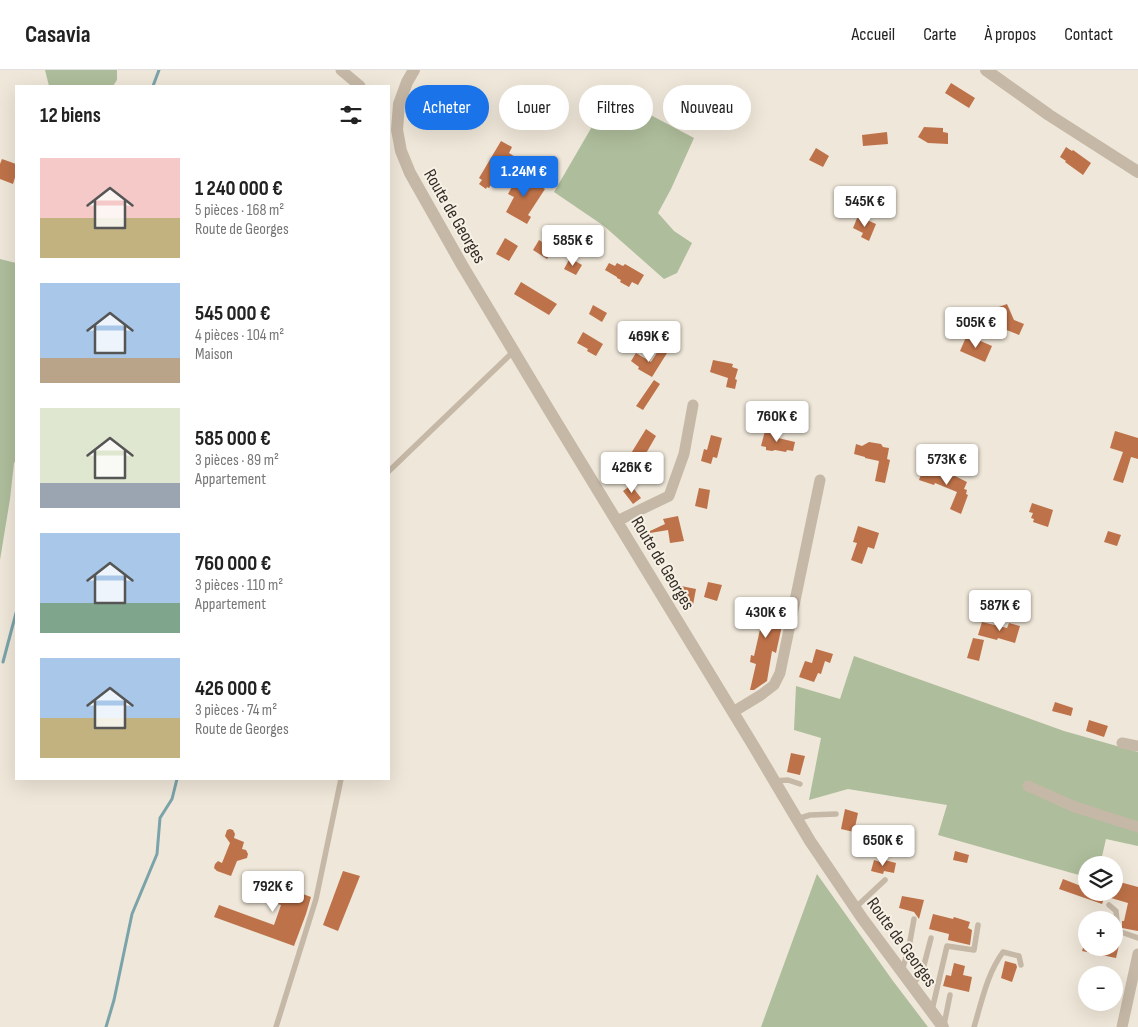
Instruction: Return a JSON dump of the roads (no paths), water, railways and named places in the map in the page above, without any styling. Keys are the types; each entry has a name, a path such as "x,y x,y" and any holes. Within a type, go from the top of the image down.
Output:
{"street":[{"path":"341,70 359,85"},
{"name":"Route de Georges","path":"414,70 394,102 401,151 410,173 548,410 810,841 855,908 943,1027"},
{"path":"986,70 1049,115 1138,172"},
{"path":"617,521 669,496 684,454 693,405"},
{"path":"732,712 774,685 780,673 820,480"},
{"path":"1122,743 1138,746"},
{"path":"1028,786 1075,807 1138,827"},
{"path":"1122,1027 1134,986 1138,955"}],"lane":[{"path":"390,470 514,351"},
{"path":"276,1027 316,899 341,780"},
{"path":"774,781 788,780 800,784"},
{"path":"797,819 810,815 836,814"},
{"path":"855,908 885,880"},
{"path":"1109,905 1116,911 1118,931 1138,938"},
{"path":"902,971 914,919"},
{"path":"932,1012 947,946 974,950 978,925"},
{"path":"912,985 922,973 931,938"},
{"path":"974,1027 995,962 1003,952 1019,956 1021,965"},
{"path":"943,1027 950,995"}],"waterway":[{"path":"153,85 159,70"},
{"path":"3,662 15,617"},
{"path":"106,1027 114,1000 132,914 157,854 160,818 172,799 177,780"}]}
